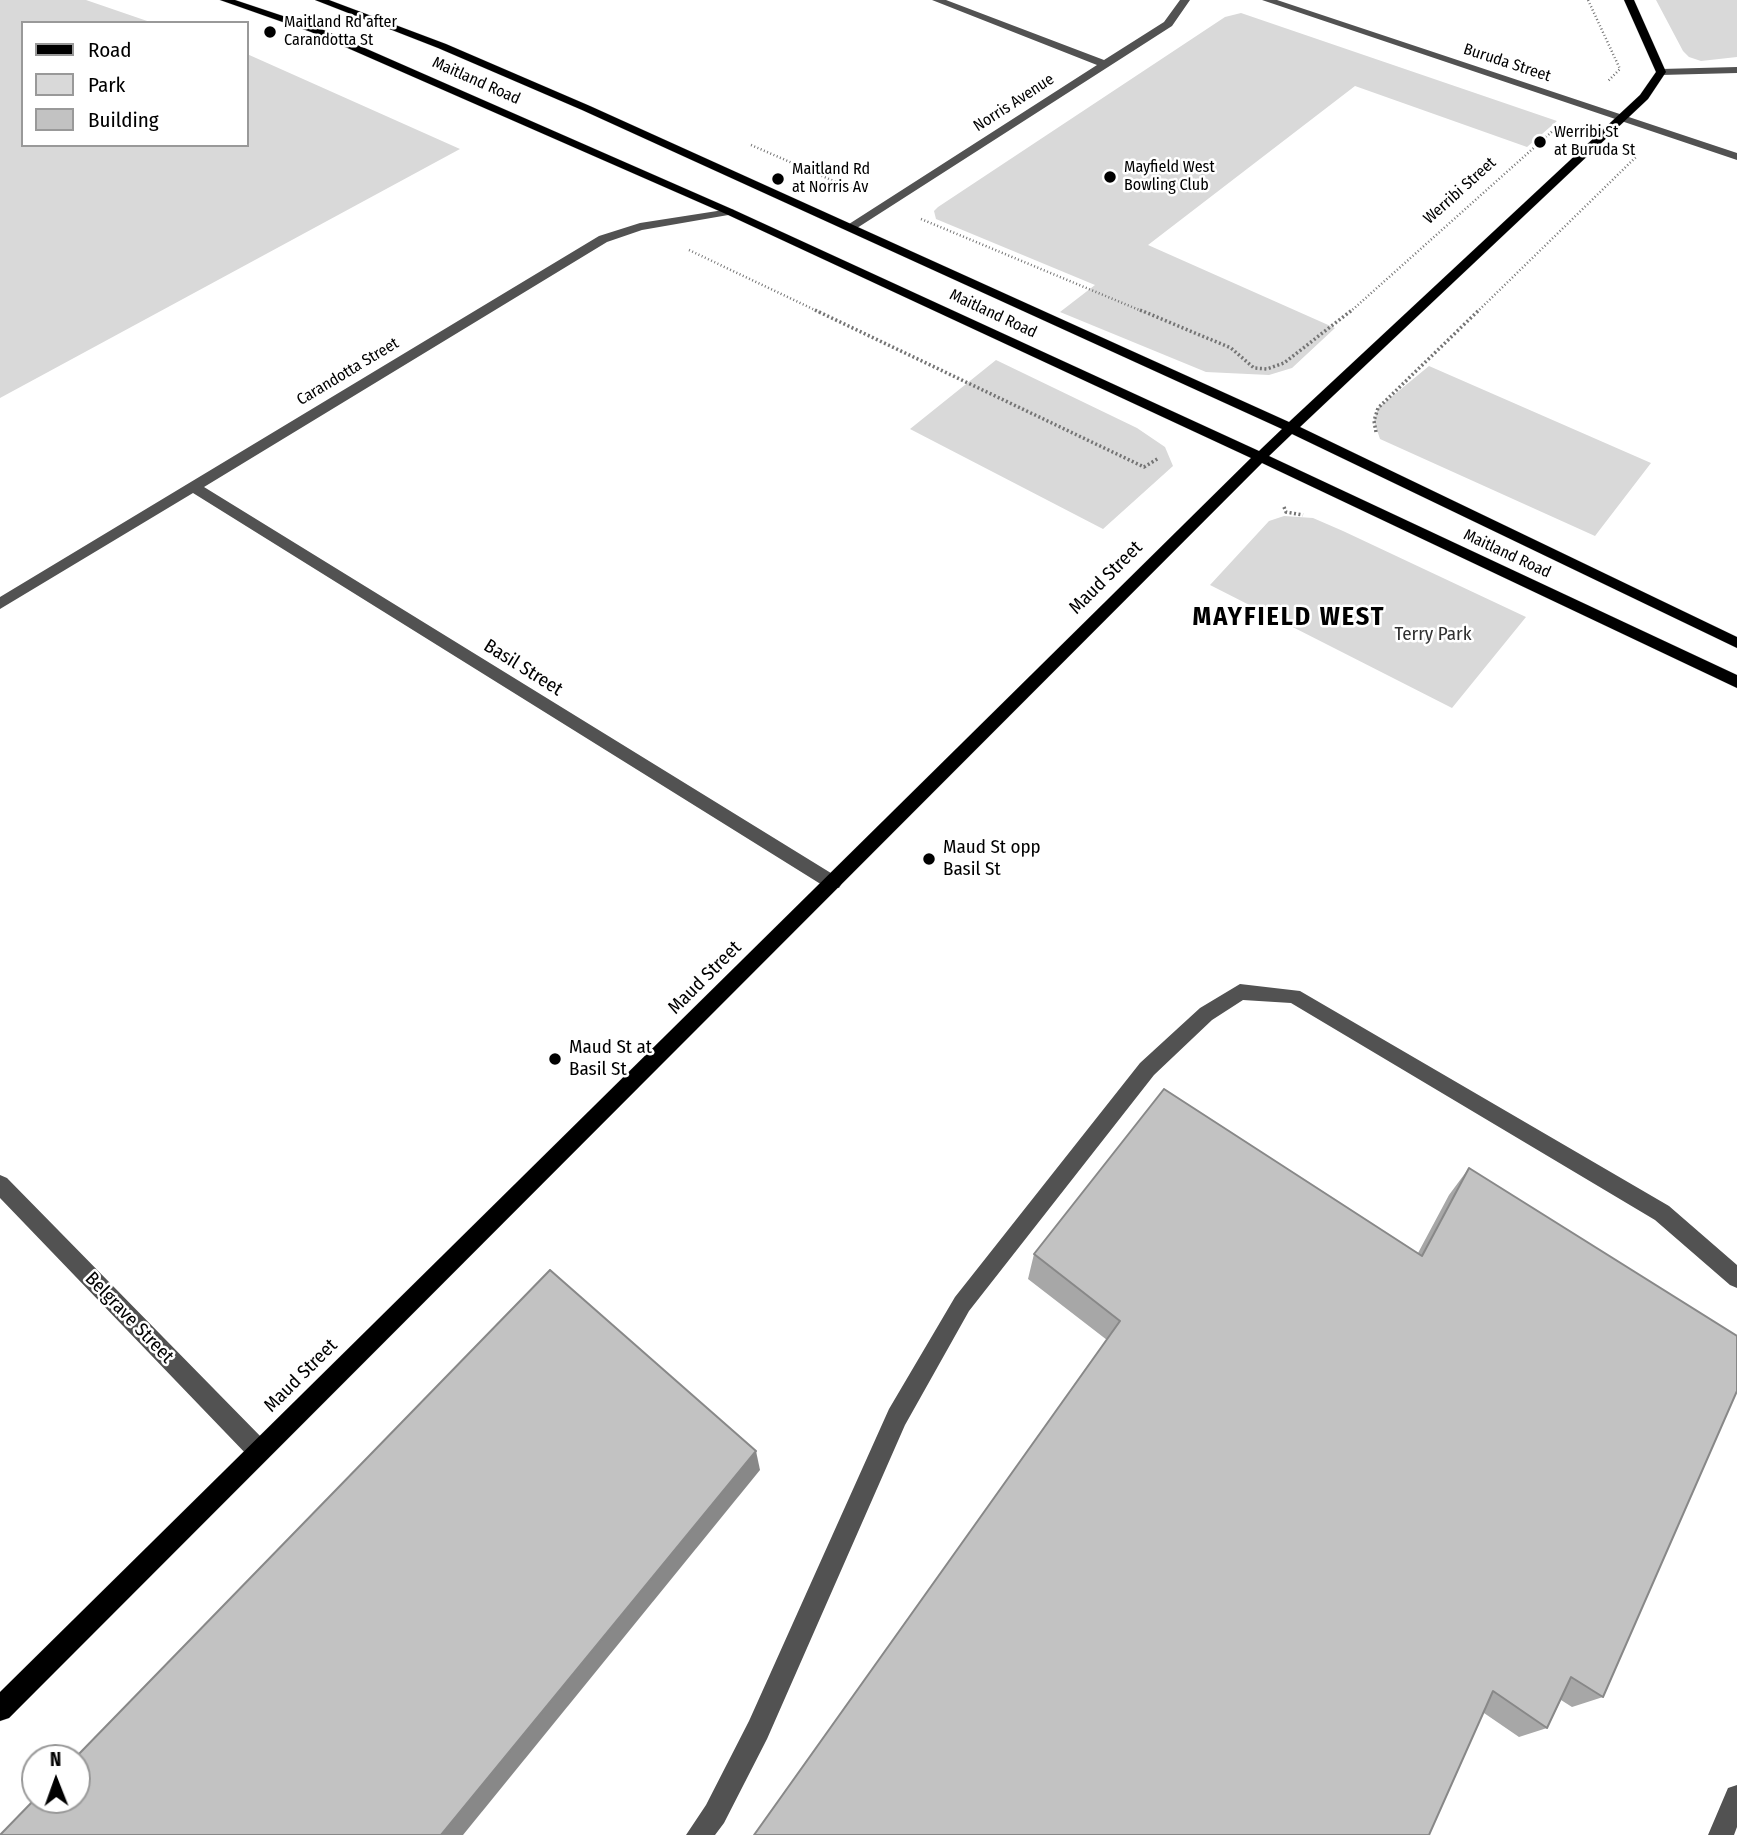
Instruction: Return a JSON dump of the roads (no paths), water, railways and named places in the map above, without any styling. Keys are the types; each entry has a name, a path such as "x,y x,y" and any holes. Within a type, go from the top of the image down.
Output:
{"main road":[{"name":"Maitland Road","path":"225,0 315,30 730,212 1260,457 1737,682"},
{"name":"Maitland Road","path":"320,0 442,47 853,226 1292,427 1737,643"},
{"path":"1292,427 1655,85 1661,72 1629,0"},
{"name":"Maud Street","path":"0,1709 258,1450 1292,427"}],"street":[{"path":"937,0 1105,64"},
{"name":"Norris Avenue","path":"853,226 1168,24 1185,0"},
{"name":"Buruda Street","path":"1267,0 1737,157"},
{"path":"1661,72 1737,70"},
{"name":"Carandotta Street","path":"0,604 603,239 640,227 730,212"},
{"name":"Basil Street","path":"192,486 833,883"},
{"path":"699,1835 715,1814 758,1730 897,1418 962,1304 1147,1069 1206,1014 1240,992 1294,996 1662,1213 1737,1278"},
{"name":"Belgrave Street","path":"0,1184 258,1450"},
{"path":"1721,1835 1737,1797"}],"place":[{"name":"Maitland Rd after Carandotta St","path":"270,32"},
{"name":"Werribi St at Buruda St","path":"1540,142"},
{"name":"Mayfield West Bowling Club","path":"1110,177"},
{"name":"Maitland Rd at Norris Av","path":"778,179"},
{"name":"Maud St opp Basil St","path":"929,859"},
{"name":"Maud St at Basil St","path":"555,1059"}],"district":[{"name":"MAYFIELD WEST","path":"1289,618"}],"park label":[{"name":"Terry Park","path":"1433,635"}]}
